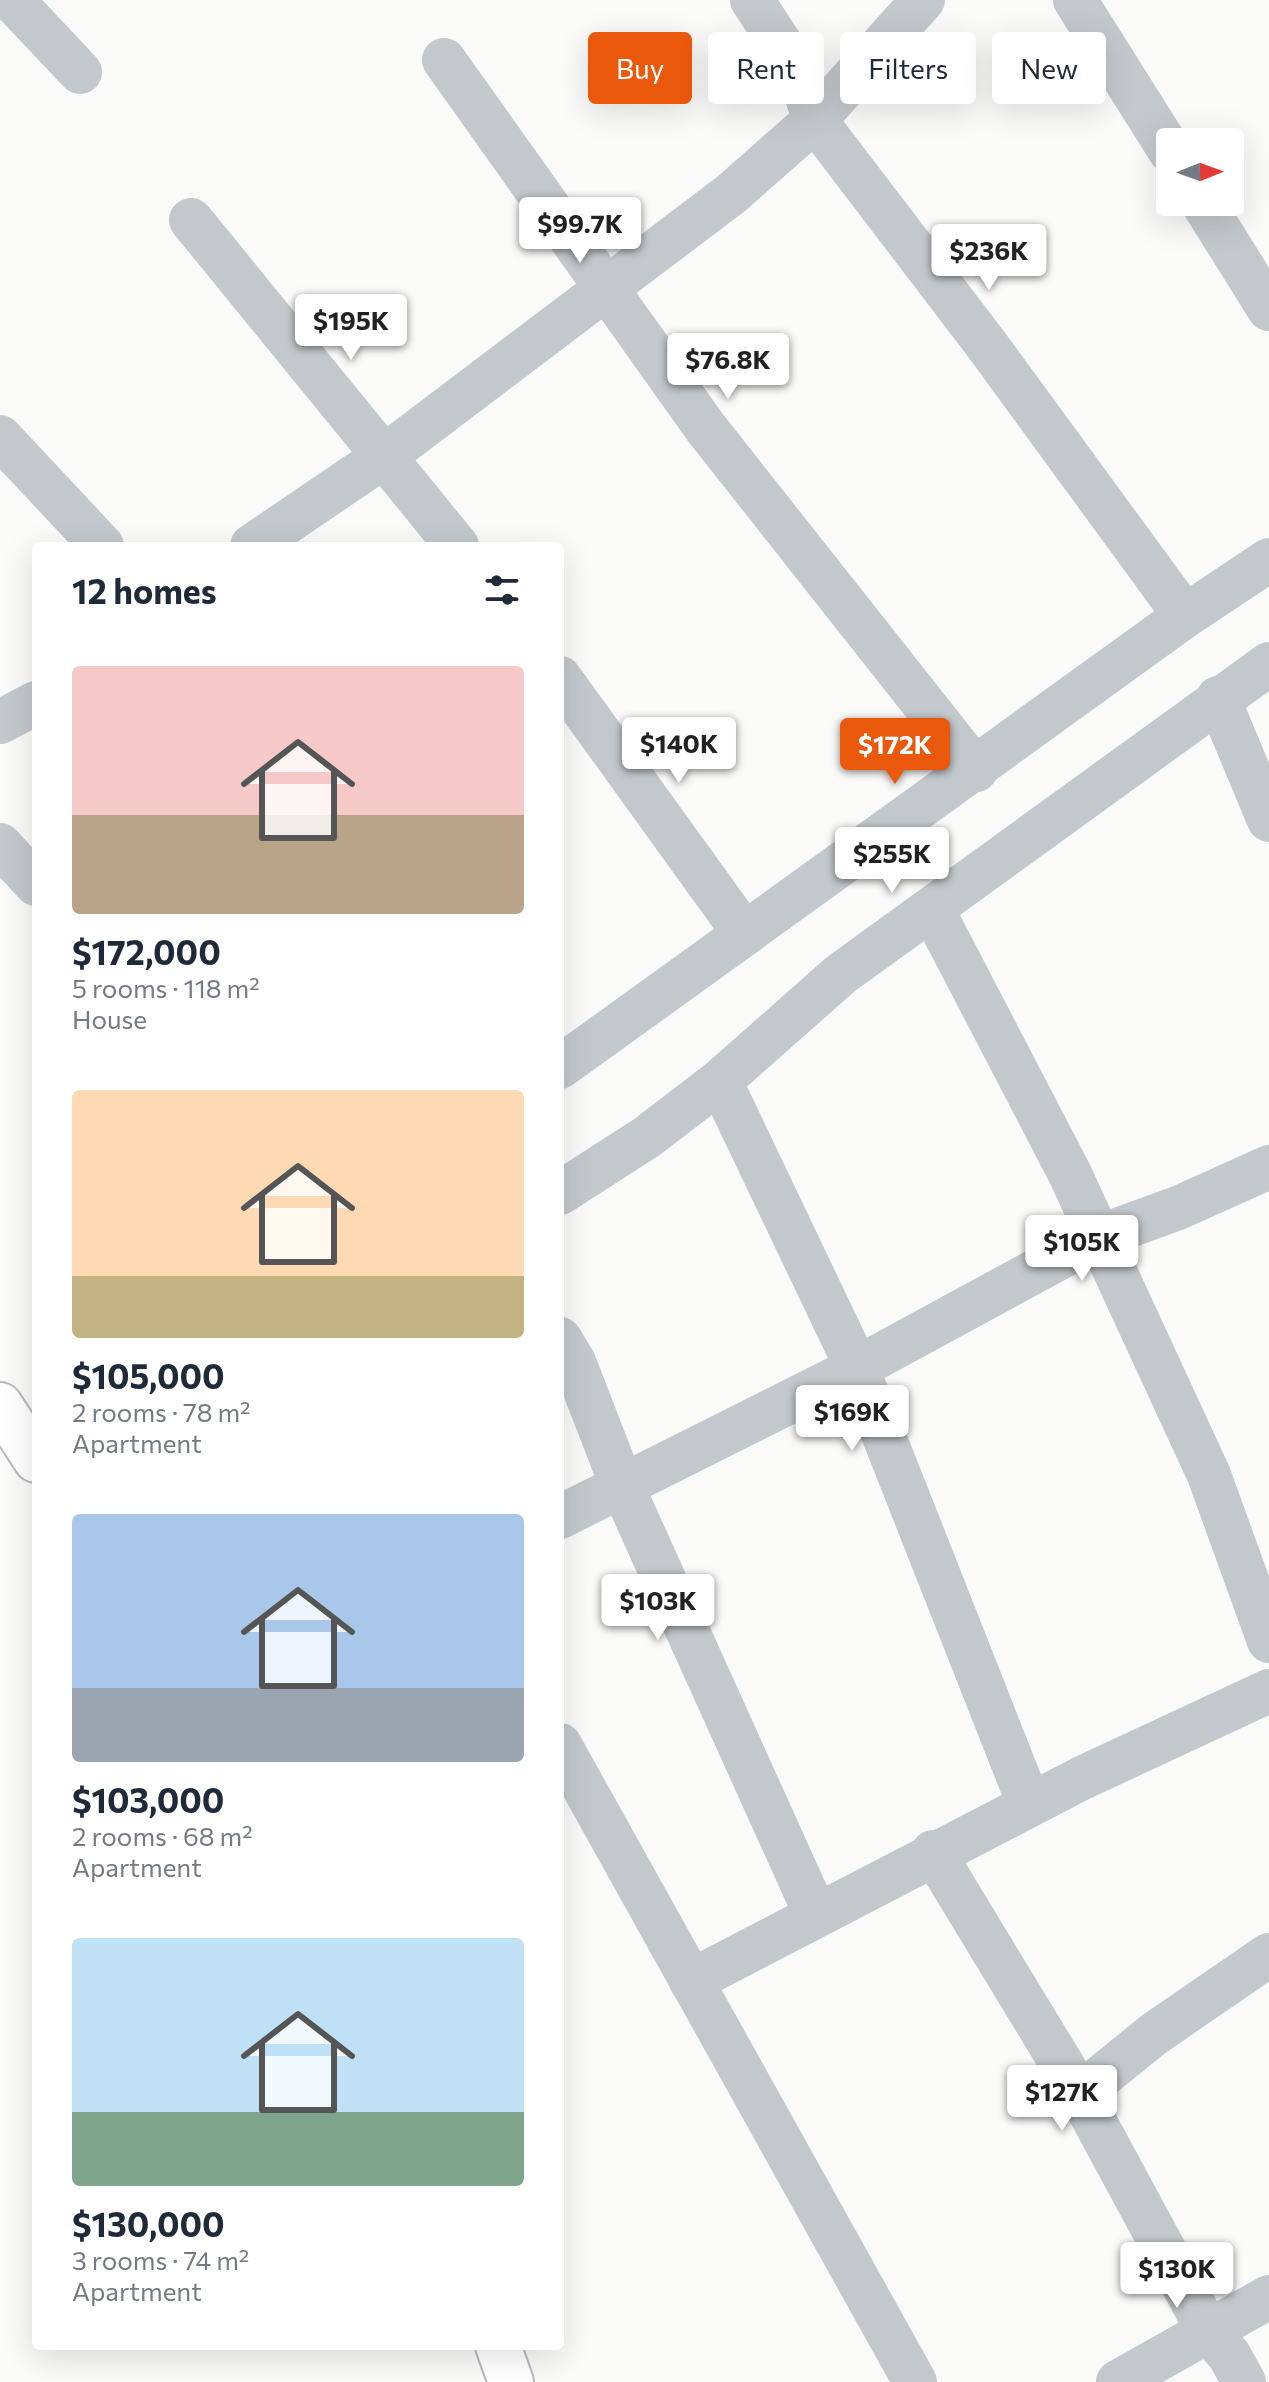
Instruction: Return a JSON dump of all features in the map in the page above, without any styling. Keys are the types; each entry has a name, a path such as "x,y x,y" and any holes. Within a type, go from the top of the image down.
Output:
{"main road":[{"path":"0,1405 32,1454"},
{"path":"499,2350 511,2382"}],"street":[{"path":"12,0 80,72"},
{"path":"752,0 797,69 815,120 986,344 1185,616"},
{"path":"258,542 386,455 731,194 815,120 923,0"},
{"path":"1075,0 1156,129"},
{"path":"444,60 608,286 705,427 976,770"},
{"path":"1211,216 1269,309"},
{"path":"191,220 386,455 454,542"},
{"path":"0,437 98,542"},
{"path":"564,1064 976,770 1185,616 1269,560"},
{"path":"564,1190 647,1137 720,1081 841,974 1269,664"},
{"path":"564,684 744,933"},
{"path":"1218,698 1269,820"},
{"path":"0,722 32,705"},
{"path":"0,845 32,880"},
{"path":"932,909 1070,1174 1209,1475 1269,1641"},
{"path":"720,1081 857,1368 1029,1804"},
{"path":"564,1515 857,1368 1098,1237 1178,1208 1269,1167"},
{"path":"564,1346 574,1362 622,1486 816,1915"},
{"path":"691,1981 933,1852 1269,1691"},
{"path":"564,1752 915,2382"},
{"path":"933,1852 1080,2094 1208,2331 1229,2355 1244,2382"},
{"path":"1080,2094 1154,2034 1269,1955"},
{"path":"1118,2382 1269,2297"}]}
